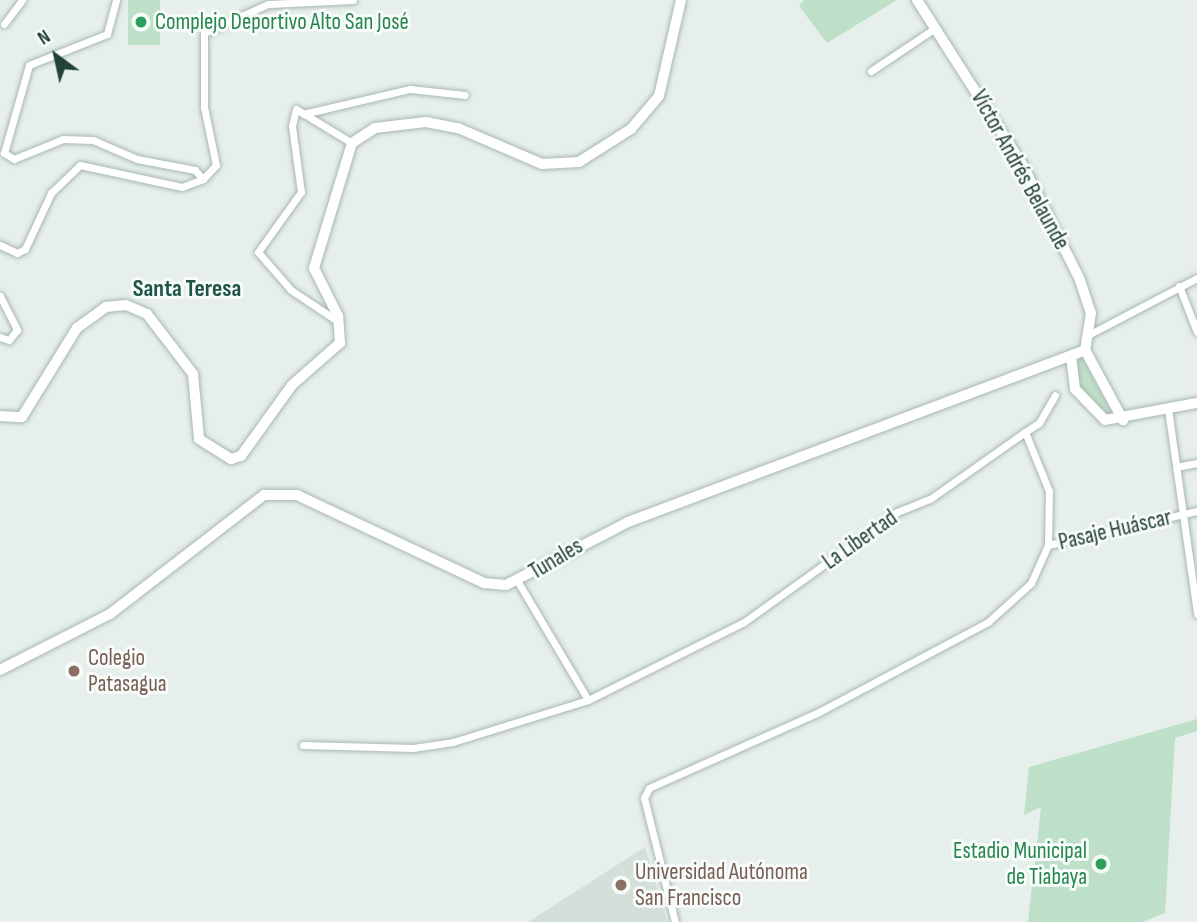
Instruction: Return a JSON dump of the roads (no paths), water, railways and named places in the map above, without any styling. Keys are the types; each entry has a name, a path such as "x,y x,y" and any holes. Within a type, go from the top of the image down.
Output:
{"street":[{"path":"4,24 22,0"},
{"path":"116,0 107,34 29,65 4,153 14,159 51,142 84,138 136,159 195,170 203,179"},
{"path":"0,245 17,253 25,249 51,192 80,165 182,187 203,179 216,164 204,107 204,33 268,4 353,0"},
{"path":"0,415 22,418 77,328 106,307 126,305 147,314 193,374 199,439 231,459 241,457 292,385 331,356 340,343 340,322 314,268 352,143 375,128 426,122 458,128 542,164 579,162 631,129 659,96 681,0"},
{"name":"Víctor Andrés Belaunde","path":"917,0 1029,176 1080,279 1090,334 1085,350"},
{"path":"871,71 935,28"},
{"path":"303,114 410,89 465,95"},
{"path":"340,322 291,290 258,252 301,192 292,127 296,108 352,143"},
{"path":"1090,334 1197,278"},
{"path":"1179,286 1195,332"},
{"path":"0,296 17,330 9,340 0,337"},
{"path":"1085,350 1124,420"},
{"name":"Tunales","path":"0,670 110,614 218,534 250,501 275,492 297,495 484,583 518,582 577,544 628,522 1085,350"},
{"path":"1071,356 1078,393 1098,416 1124,420 1197,403"},
{"name":"La Libertad","path":"303,745 412,748 453,742 589,700 744,622 1039,423 1055,395"},
{"path":"1168,409 1194,569 1197,614"},
{"path":"1025,432 1049,491 1048,545"},
{"path":"1176,467 1197,463"},
{"name":"Pasaje Huáscar","path":"675,922 644,798 649,788 959,640 1023,592 1043,559 1048,545 1197,511"},
{"path":"518,582 589,700"}],"place":[{"name":"Complejo Deportivo Alto San José","path":"141,22"},
{"name":"Colegio Patasagua","path":"74,671"},
{"name":"Estadio Municipal de Tiabaya","path":"1101,864"},
{"name":"Universidad Autónoma San Francisco","path":"621,885"}],"district":[{"name":"Santa Teresa","path":"187,289"}]}
